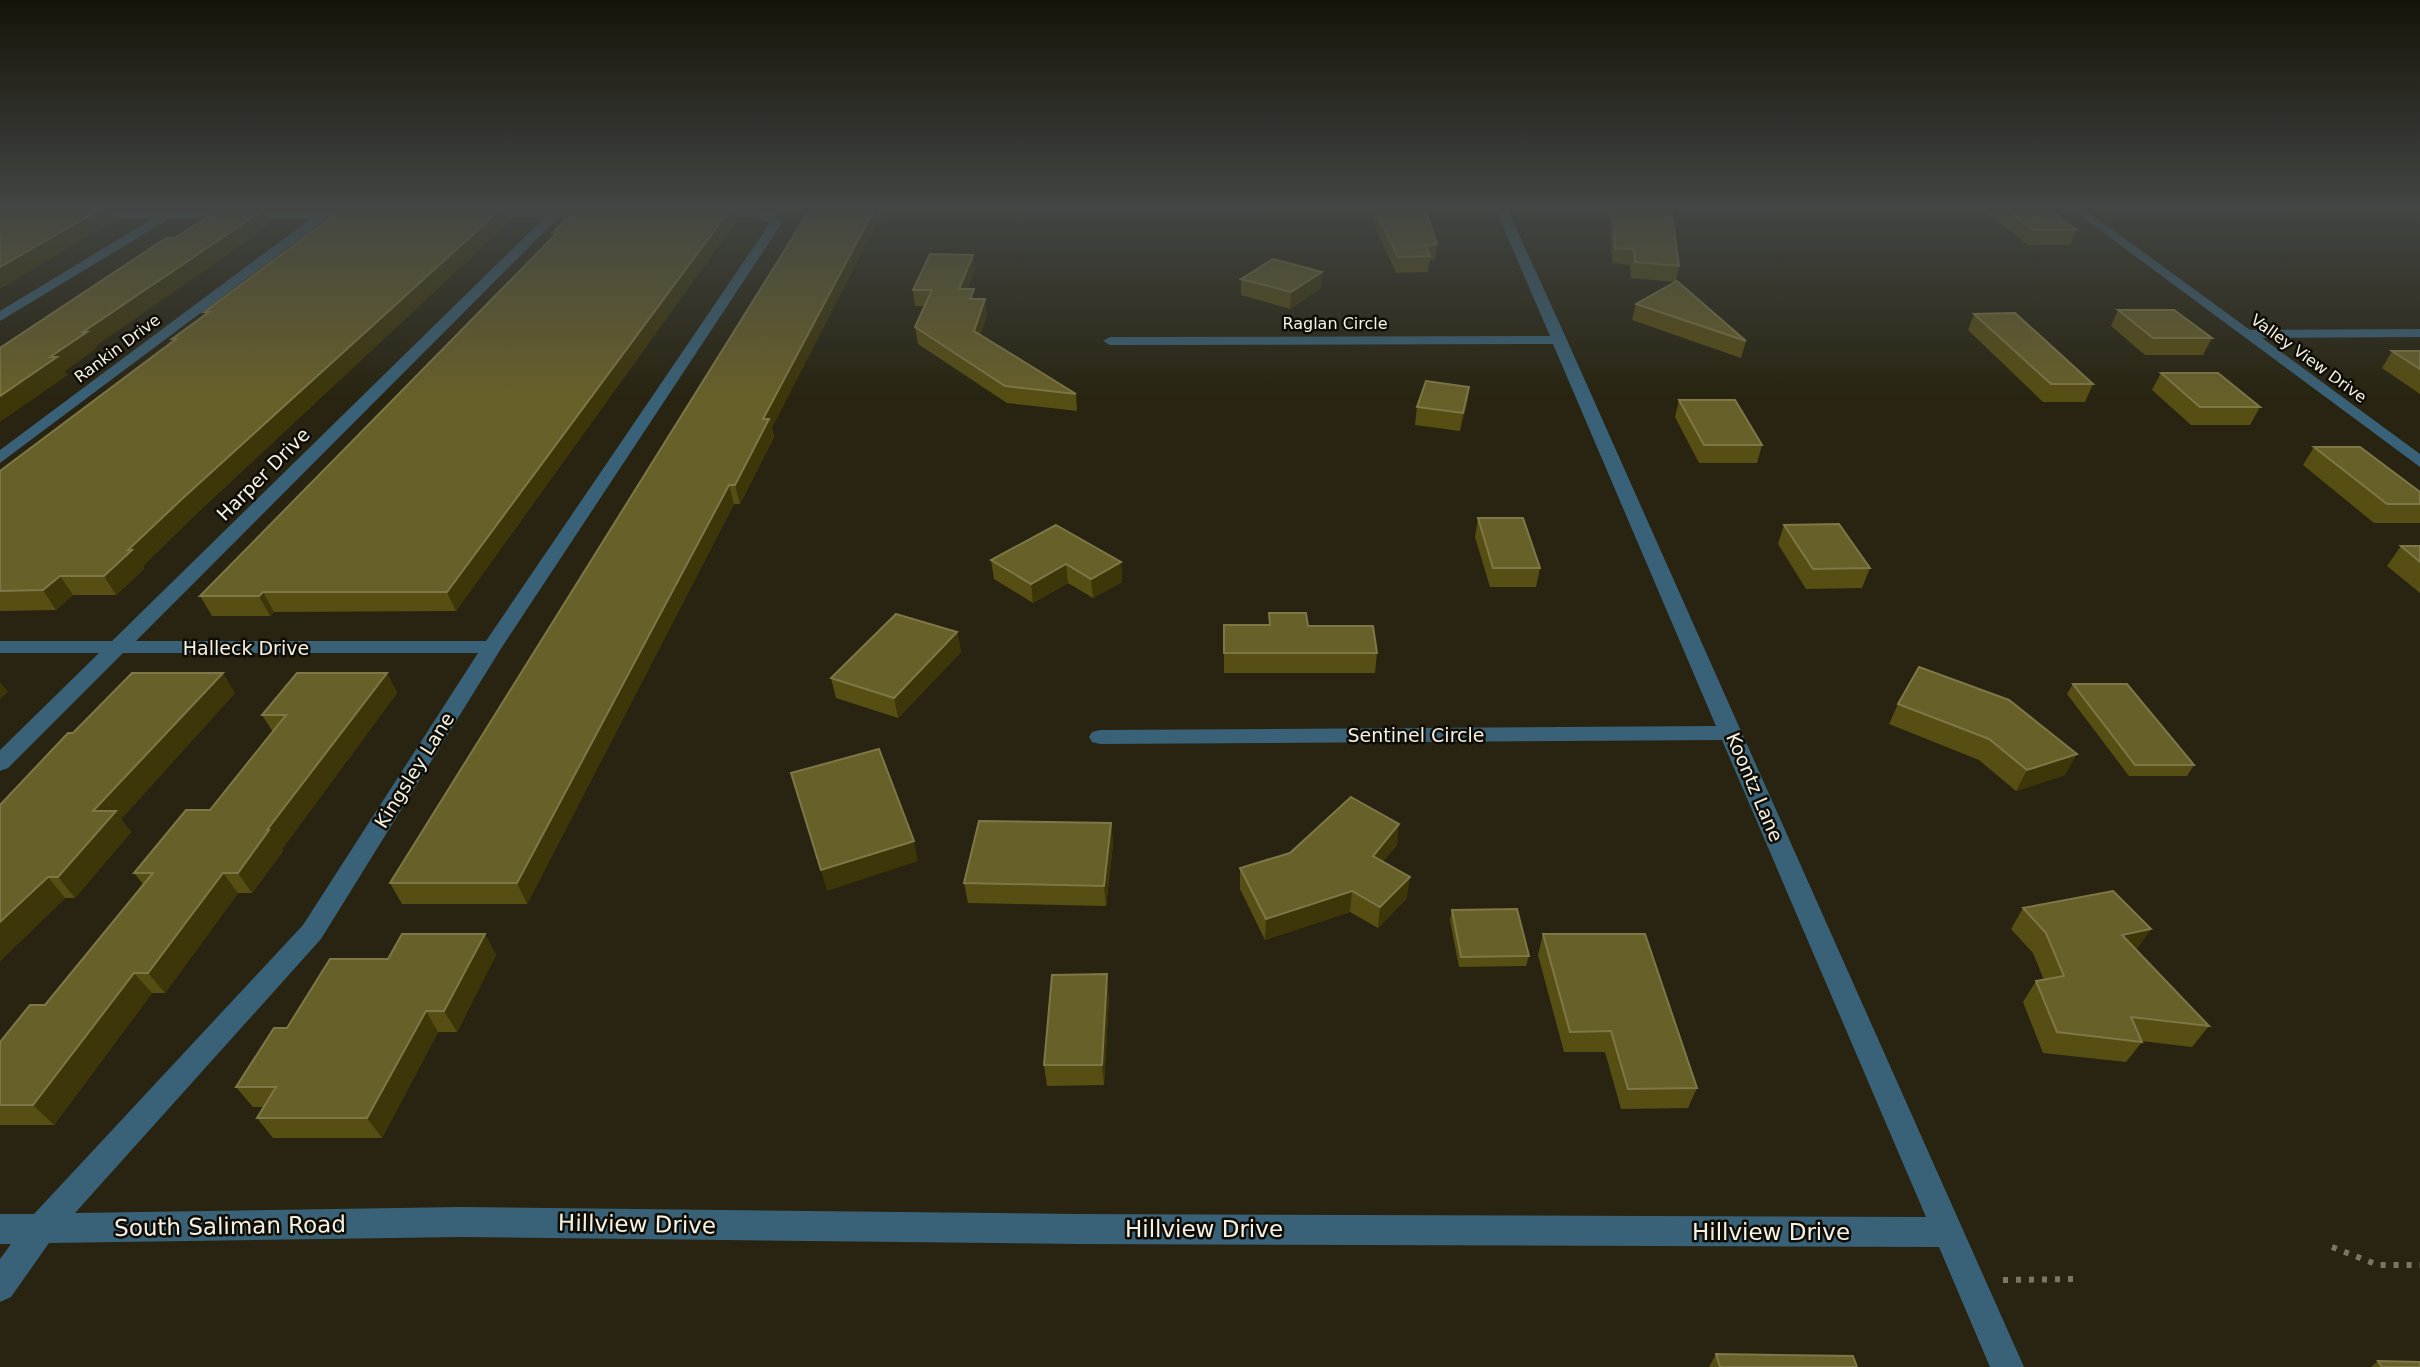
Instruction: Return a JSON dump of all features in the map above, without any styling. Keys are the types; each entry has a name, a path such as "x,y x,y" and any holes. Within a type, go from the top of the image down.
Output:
{"street":[{"path":"0,317 73,272"},
{"name":"Rankin Drive","path":"0,458 248,272"},
{"name":"Harper Drive","path":"0,763 497,272"},
{"name":"Kingsley Lane","path":"0,1286 40,1229 312,932 492,647 743,272"},
{"name":"Koontz Lane","path":"1530,272 2007,1367"},
{"name":"Valley View Drive","path":"2163,272 2420,462"},
{"path":"2247,334 2420,333"},
{"name":"Raglan Circle","path":"1111,341 1560,340"},
{"name":"Halleck Drive","path":"0,648 492,647"},
{"name":"Sentinel Circle","path":"1100,737 1732,733"},
{"name":"South Saliman Road","path":"0,1229 460,1222"},
{"name":"Hillview Drive","path":"460,1222 1078,1229 1947,1232"}],"path":[{"path":"2332,1247 2378,1265 2420,1265"},
{"path":"1969,1280 2076,1279"}],"building":[{"path":"115,272 172,272 83,332 87,332 50,357 57,357 0,396 0,348"},
{"path":"258,272 432,272 183,498 104,576 60,576 43,590 0,591 0,471 209,312 204,312"},
{"path":"519,272 684,272 447,592 263,592 259,596 200,596"},
{"path":"771,272 841,272 763,419 769,419 735,485 729,485 517,883 390,883"},
{"path":"922,272 966,272 959,289 974,289 970,299 985,299 974,331 1076,394 1005,386 915,327 932,290 913,290"},
{"path":"1253,272 1322,272 1291,292 1241,279"},
{"path":"1677,281 1746,341 1636,304"},
{"path":"2118,310 2174,310 2212,338 2153,338"},
{"path":"2015,313 2093,384 2051,384 1974,314"},
{"path":"2392,351 2420,351 2420,369"},
{"path":"2161,373 2218,373 2260,407 2200,407"},
{"path":"1426,381 1469,387 1463,413 1417,407"},
{"path":"1679,400 1735,400 1762,445 1704,445"},
{"path":"2314,447 2360,447 2420,492 2420,504 2387,504"},
{"path":"1478,518 1523,518 1540,568 1493,568"},
{"path":"1839,524 1870,568 1813,569 1784,525"},
{"path":"1056,525 1121,562 1091,579 1066,564 1031,584 991,560"},
{"path":"2401,546 2420,546 2420,562"},
{"path":"1269,613 1306,613 1308,626 1373,626 1377,653 1224,653 1224,625 1270,625"},
{"path":"896,614 957,632 894,698 831,678"},
{"path":"1919,667 2009,700 2077,754 2027,770 1989,739 1898,704"},
{"path":"132,673 223,673 93,811 116,811 58,877 48,877 0,922 0,805 68,733 73,733"},
{"path":"297,673 387,673 267,830 238,873 223,873 148,973 134,973 33,1105 0,1105 0,1042 30,1005 45,1005 153,873 134,873 186,810 210,810 286,715 262,715"},
{"path":"2073,684 2127,684 2194,765 2135,765"},
{"path":"879,749 914,841 821,870 791,773"},
{"path":"1351,797 1399,824 1373,856 1410,877 1380,907 1352,891 1266,919 1240,868 1290,853"},
{"path":"979,821 1111,823 1104,886 964,883"},
{"path":"2113,891 2151,929 2122,935 2209,1026 2131,1017 2142,1042 2057,1032 2036,981 2064,976 2046,933 2023,908"},
{"path":"1517,909 1529,956 1461,957 1452,910"},
{"path":"402,934 485,934 444,1011 426,1011 367,1118 257,1118 276,1087 236,1087 274,1028 287,1028 330,959 388,959"},
{"path":"1543,934 1645,934 1697,1088 1628,1089 1611,1031 1570,1032"},
{"path":"1107,974 1102,1065 1044,1065 1052,975"},
{"path":"1716,1354 1853,1356 1857,1367 1720,1367"},
{"path":"2378,1361 2420,1362 2420,1367 2382,1367"}]}
